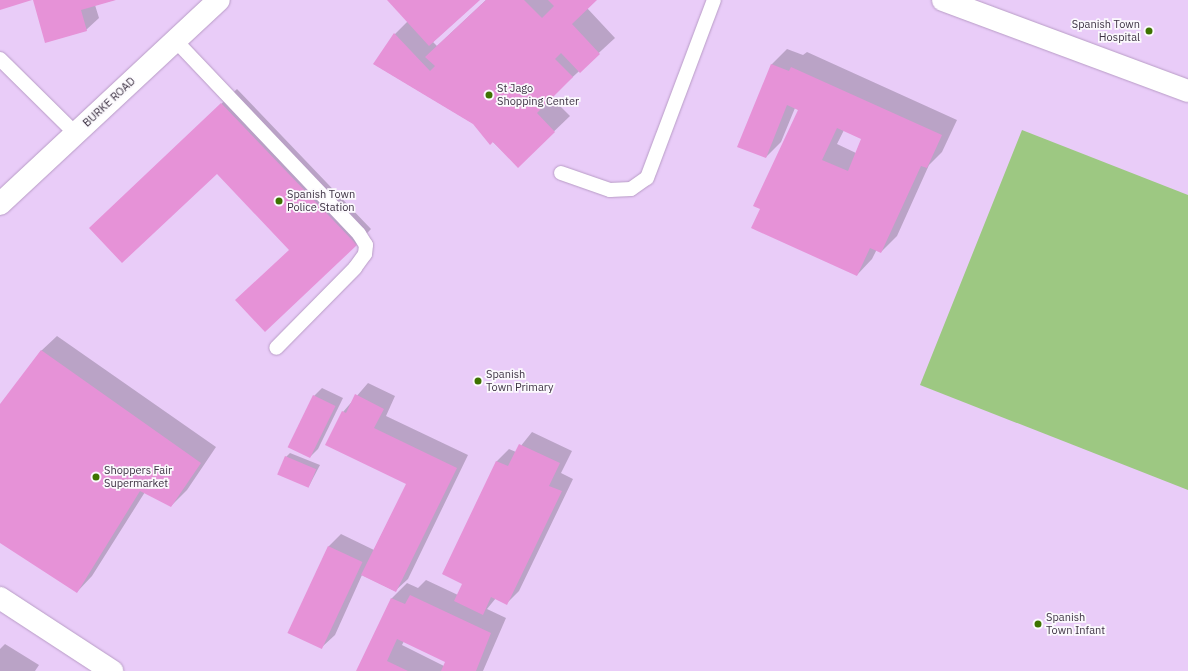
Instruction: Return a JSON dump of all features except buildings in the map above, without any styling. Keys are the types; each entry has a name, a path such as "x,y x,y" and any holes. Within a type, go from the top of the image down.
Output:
{"street":[{"name":"BURKE ROAD","path":"0,204 219,0"},
{"path":"943,0 1188,91"},
{"path":"0,598 112,671"}],"lane":[{"path":"561,173 610,190 631,189 647,178 714,0"},
{"path":"176,40 358,234 366,245 365,254 355,268 276,348"},
{"path":"0,59 75,133"}],"green space":[{"path":"1022,130 1188,195 1188,490 920,385"}],"place":[{"name":"Spanish Town Hospital","path":"1149,31"},
{"name":"St Jago Shopping Center","path":"489,95"},
{"name":"Spanish Town Police Station","path":"279,201"},
{"name":"Spanish Town Primary","path":"478,381"},
{"name":"Shoppers Fair Supermarket","path":"96,477"},
{"name":"Spanish Town Infant","path":"1038,624"}]}
